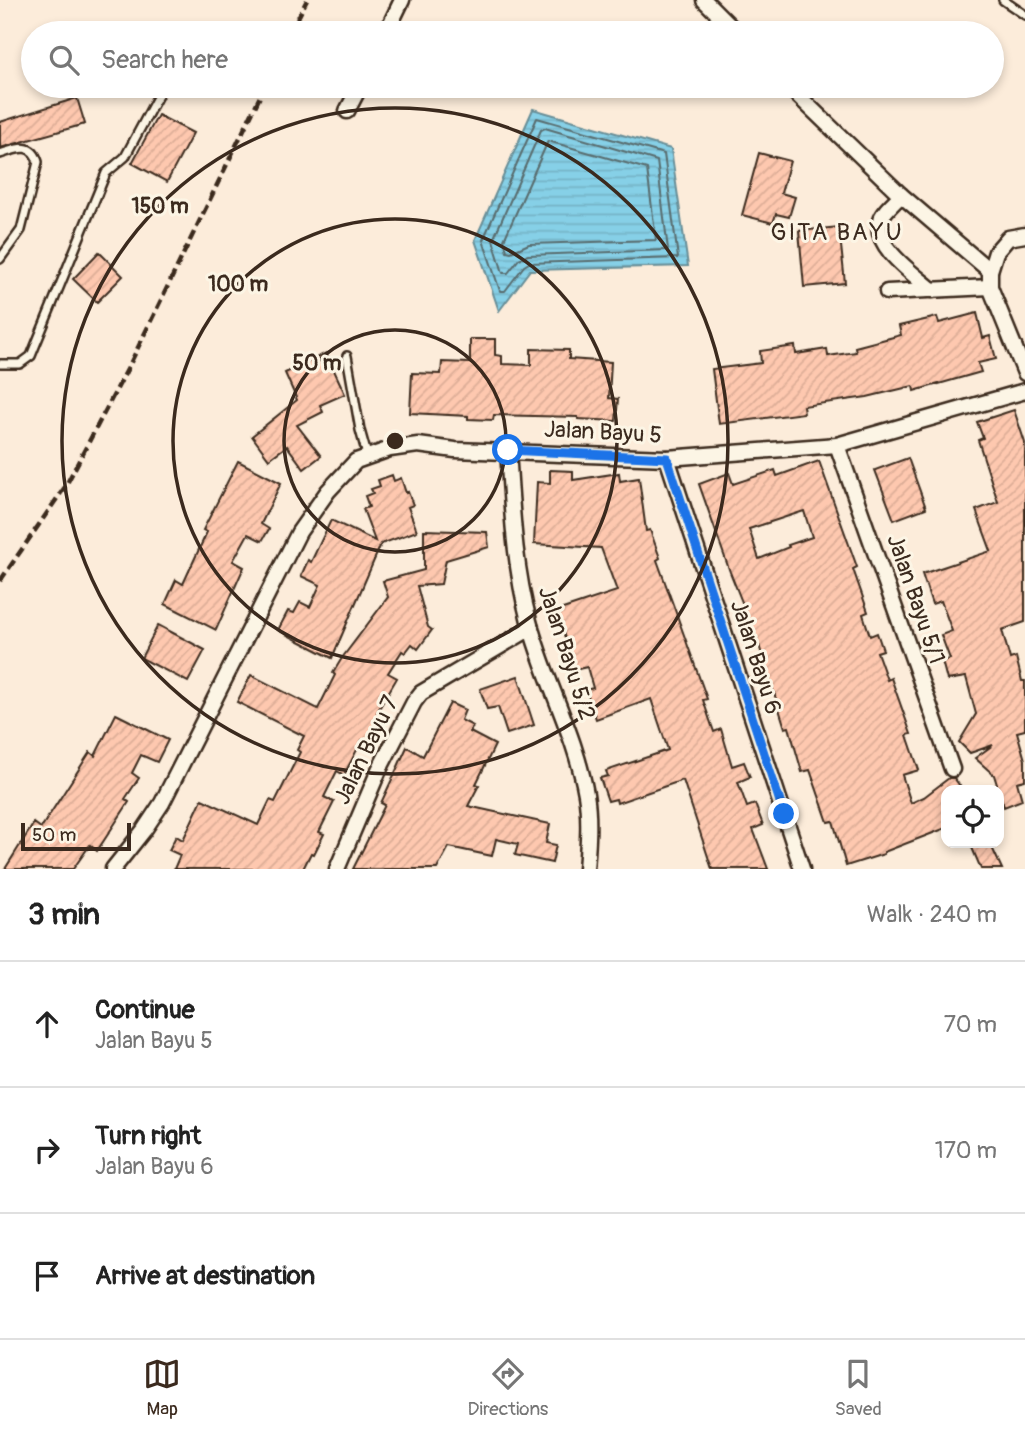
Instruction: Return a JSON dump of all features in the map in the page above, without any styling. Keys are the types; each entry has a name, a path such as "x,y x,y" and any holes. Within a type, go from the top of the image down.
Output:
{"street":[{"path":"392,21 402,0"},
{"path":"704,0 725,21"},
{"path":"347,111 354,98"},
{"path":"800,98 901,195 990,271"},
{"path":"901,195 880,218 879,230 885,247 932,290"},
{"path":"1024,365 990,287 990,271 996,252 1008,238 1025,234"},
{"path":"887,292 990,287"},
{"name":"Jalan Bayu 5","path":"113,869 162,803 299,532 328,491 356,461 367,455 418,445 455,450 667,458 837,444 1025,391"},
{"name":"Jalan Bayu 5/1","path":"837,444 952,769"},
{"name":"Jalan Bayu 5/2","path":"508,450 518,572 531,628 568,726 586,795 586,869"},
{"name":"Jalan Bayu 6","path":"667,458 802,869"},
{"name":"Jalan Bayu 7","path":"337,869 379,770 414,702 422,694 531,628"}],"lane":[{"path":"1003,0 1025,15"},
{"path":"0,364 20,364 31,356 106,173 125,156 156,98"},
{"path":"0,154 22,147 30,149 38,162 20,230 0,259"},
{"path":"347,356 359,430 367,455"}],"water":[{"path":"533,109 671,149 688,266 530,270 499,311 475,240"}],"building":[{"path":"77,98 85,124 0,148 0,122"},
{"path":"158,115 193,133 167,182 132,163"},
{"path":"759,153 790,161 781,193 795,197 789,217 776,214 773,223 742,215"},
{"path":"839,227 845,283 804,287 799,231"},
{"path":"99,252 123,276 97,302 73,279"},
{"path":"977,313 983,338 990,336 996,359 978,363 981,372 914,391 913,386 867,397 803,406 804,413 719,424 712,369 761,363 760,351 795,346 796,354 827,349 828,356 856,352 855,347 901,335 899,326 937,317 939,323"},
{"path":"470,339 495,339 495,355 502,356 502,364 531,365 531,349 569,350 569,359 611,362 609,398 618,399 616,421 578,417 494,415 493,420 410,413 412,373 441,374 442,362 470,363"},
{"path":"326,353 345,394 320,405 323,412 297,425 321,456 304,469 287,446 269,459 252,436 297,400 285,373"},
{"path":"1014,410 1025,443 1025,622 1002,630 1010,659 1016,657 1022,681 1025,681 1025,730 1017,732 1025,760 1025,780 1017,782 1022,800 1004,807 1004,785 997,785 994,775 975,758 993,745 970,753 959,742 976,714 966,677 947,680 942,661 950,659 941,635 952,631 941,601 932,604 922,574 991,551 976,510 998,502 978,440 983,438 977,422"},
{"path":"908,458 926,508 894,520 875,470"},
{"path":"238,461 281,483 261,524 269,529 262,541 248,534 233,561 244,567 216,630 165,604 176,580 183,584 207,532 203,530"},
{"path":"819,461 857,567 853,569 868,612 863,614 870,636 877,633 883,650 877,652 887,680 891,678 911,734 907,735 919,770 902,775 911,803 924,797 949,778 954,778 959,785 941,785 941,830 884,854 846,866 833,821 828,822 810,770 802,772 789,727 785,728 759,645 699,484 729,473 733,484 775,470 777,476","holes":["804,511 812,537 788,545 789,547 759,559 749,529"]},
{"path":"550,470 573,471 573,480 619,473 620,481 639,478 646,531 650,530 660,558 657,560 707,699 703,700 714,732 721,729 732,766 744,762 750,777 738,782 747,807 755,804 763,825 753,829 768,869 712,869 683,780 617,803 616,799 608,801 600,778 608,776 606,771 668,750 651,699 596,719 586,690 593,688 587,667 574,670 557,611 617,591 601,548 534,544 537,482 550,483"},
{"path":"392,475 394,481 401,478 406,493 408,492 413,505 408,507 417,531 381,544 332,658 278,630 288,611 294,613 300,602 310,607 320,585 301,576 308,560 311,562 331,520 375,541 363,509 369,507 365,496 373,493 371,489 380,486 378,480"},
{"path":"424,530 487,532 489,547 446,560 441,584 417,586 428,627 432,630 418,649 412,644 405,653 402,651 388,673 397,678 377,712 387,717 373,746 362,740 344,775 337,771 324,797 334,802 319,832 324,834 303,869 174,869 180,855 169,850 176,836 183,840 202,799 258,825 270,800 275,802 300,752 297,750 304,736 237,702 251,675 318,709 342,658 388,597 383,581 424,570"},
{"path":"158,625 205,650 188,682 141,658"},
{"path":"518,676 534,725 507,734 498,707 487,709 480,689"},
{"path":"450,703 465,710 461,720 473,726 470,732 495,745 468,806 550,824 546,843 556,845 552,863 515,855 518,844 496,839 492,856 449,847 437,869 353,869 385,805 381,803 407,747 423,756"},
{"path":"116,714 168,740 157,762 141,755 132,773 139,778 125,799 129,802 97,851 90,845 73,869 5,869 34,823 41,828 90,752 95,756"},
{"path":"972,848 992,848 1002,869 981,869"}],"railway":[{"path":"296,21 307,0"},
{"path":"0,581 65,487 130,364 259,98"}],"district":[{"name":"GITA BAYU","path":"837,232"}],"route":[{"path":"508,450 667,458 784,814"}]}
